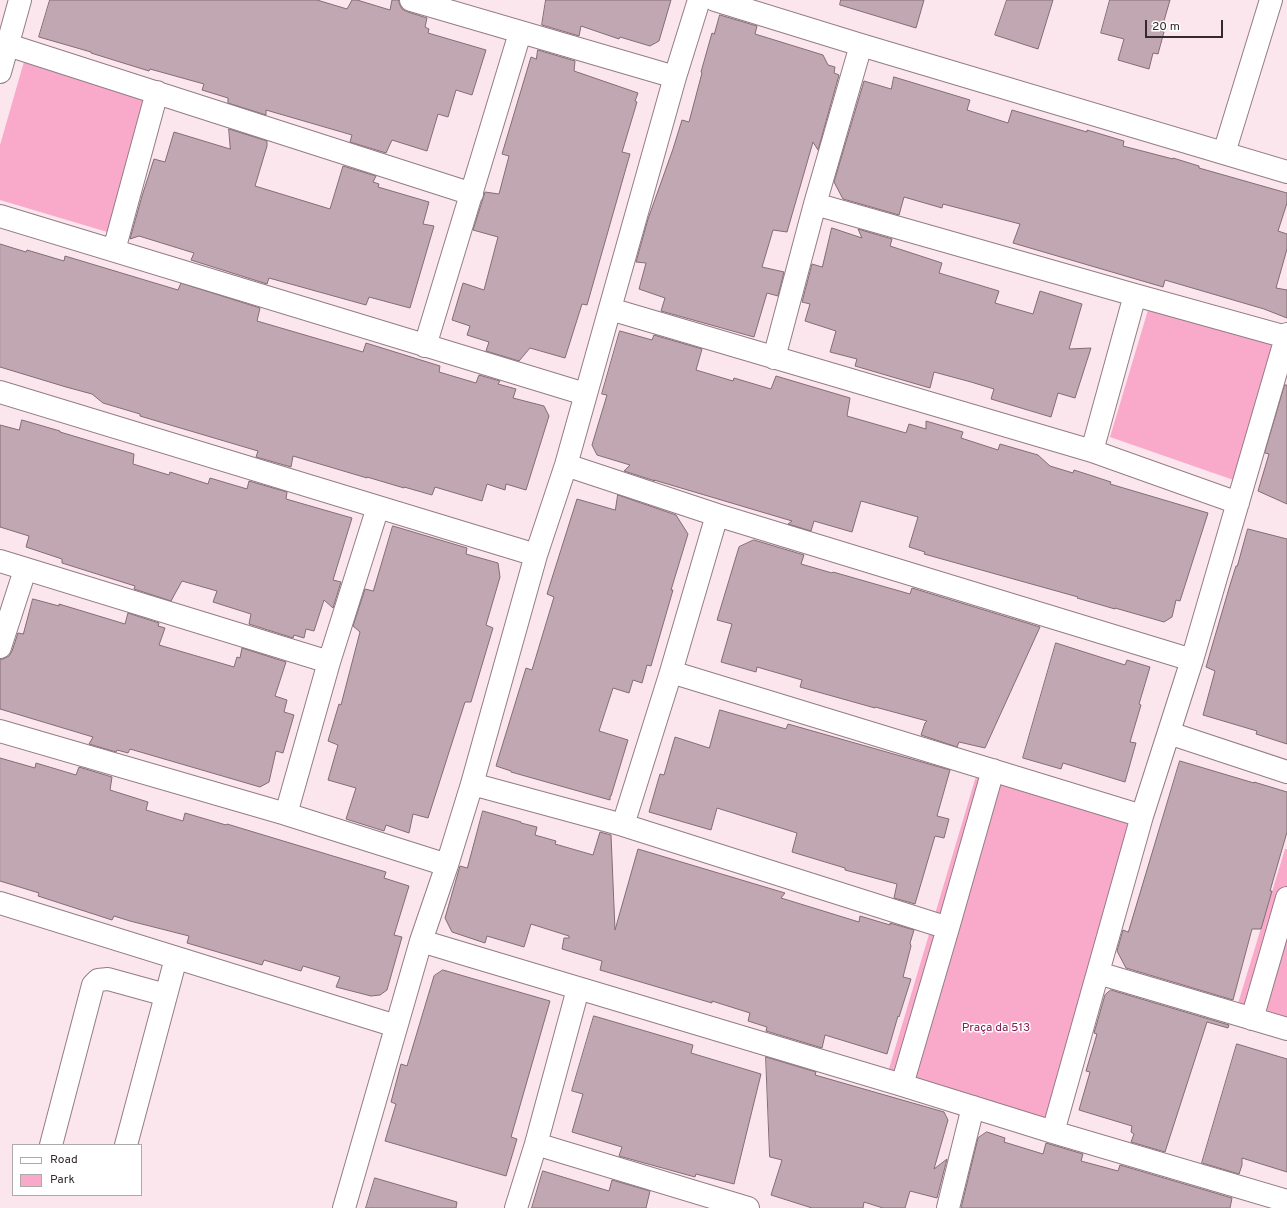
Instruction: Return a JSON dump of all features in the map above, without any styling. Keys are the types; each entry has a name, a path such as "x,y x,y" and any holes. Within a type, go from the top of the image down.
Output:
{"street":[{"path":"0,72 20,0"},
{"path":"411,0 675,77"},
{"path":"344,1208 420,941 447,865 472,784 536,555 566,465 675,77 699,0"},
{"path":"715,0 1287,172"},
{"path":"1224,153 1271,0"},
{"path":"425,346 520,33"},
{"path":"774,358 815,204 861,45"},
{"path":"8,46 157,92 472,194"},
{"path":"114,250 157,92"},
{"path":"815,204 1135,295 1287,336 1192,660 1142,816 1053,1132"},
{"path":"0,216 585,394"},
{"path":"1092,451 1135,295"},
{"path":"610,309 1092,451 1238,503"},
{"path":"0,392 536,555"},
{"path":"566,465 717,515 1192,660"},
{"path":"286,814 329,662 378,507"},
{"path":"624,825 717,515"},
{"path":"0,561 25,570 329,662"},
{"path":"0,647 25,570"},
{"path":"671,672 1142,816"},
{"path":"0,731 286,814 447,865"},
{"path":"1169,733 1287,772"},
{"path":"902,1085 993,770"},
{"path":"472,784 624,825 948,928"},
{"path":"1252,1019 1287,898"},
{"path":"0,903 396,1026"},
{"path":"420,941 1287,1201"},
{"path":"126,1144 176,958"},
{"path":"1098,973 1287,1029"},
{"path":"52,1144 93,985 98,980 108,979 166,995"},
{"path":"516,1208 536,1144 578,989"},
{"path":"948,1208 973,1107"},
{"path":"536,1144 748,1208"}],"green space":[{"path":"27,51 155,88 114,234 0,200 0,145"},
{"path":"1151,300 1285,338 1245,484 1110,437"},
{"name":"Praça da 513","path":"982,756 1152,808 1057,1145 883,1089"},
{"path":"1285,849 1287,849 1287,1037 1233,1020"}],"building":[{"path":"50,0 317,0 347,9 352,0 357,0 390,10 392,0 399,0 402,9 427,18 425,27 429,29 428,33 486,50 472,95 456,90 448,117 438,114 427,151 392,140 386,153 350,142 352,135 266,110 266,115 228,103 228,98 202,90 204,84 150,69 149,71 39,37"},
{"path":"546,0 671,0 659,41 650,46 620,37 619,39 581,26 579,36 542,25"},
{"path":"841,0 924,0 916,28 840,5"},
{"path":"1007,0 1053,0 1038,49 995,35"},
{"path":"1110,0 1170,0 1161,31 1164,32 1158,54 1153,53 1149,69 1118,60 1124,39 1101,33"},
{"path":"720,15 757,26 755,34 823,55 828,65 835,67 834,73 839,75 818,150 813,142 787,232 773,230 762,267 784,272 778,296 767,293 754,337 661,311 665,298 639,289 646,263 636,262 648,219 682,120 689,122 712,33 714,34"},
{"path":"538,50 575,61 574,71 638,93 635,101 637,102 622,152 630,154 587,305 582,304 565,358 530,348 519,361 486,351 489,342 467,335 470,326 452,320 463,283 484,290 498,237 473,230 485,192 499,194 509,156 502,154 531,57 536,59"},
{"path":"894,77 970,100 967,110 1008,123 1012,110 1124,141 1123,146 1173,158 1199,166 1199,168 1287,193 1287,203 1278,231 1287,234 1287,249 1276,288 1287,290 1287,318 1264,309 1165,280 1163,287 1013,243 1020,224 943,204 942,208 904,197 899,215 843,199 834,182 864,81 891,89"},
{"path":"229,129 267,141 267,146 255,186 330,209 343,166 376,176 373,182 379,184 378,187 429,202 423,224 434,226 410,308 369,297 366,305 269,278 267,284 191,260 194,253 139,236 130,239 154,159 165,162 174,132 230,149"},
{"path":"832,228 862,238 858,229 892,239 890,246 942,263 939,273 999,291 995,303 1033,314 1040,291 1082,304 1069,349 1091,348 1075,398 1058,393 1051,417 991,399 994,389 971,382 934,372 930,388 855,366 857,359 830,352 836,331 805,321 810,304 802,302 812,264 822,267"},
{"path":"0,244 64,261 65,256 178,290 181,283 260,308 257,321 363,352 366,343 440,366 439,372 476,383 479,375 500,381 498,384 516,389 513,398 544,406 549,416 526,490 506,484 505,490 487,484 482,501 435,487 432,495 293,456 291,467 256,457 258,451 140,416 140,414 103,403 92,394 0,367"},
{"path":"620,331 652,340 654,335 702,349 696,370 733,381 734,378 771,389 776,376 850,398 847,416 906,433 909,424 926,429 926,421 963,432 961,438 998,450 1000,444 1038,455 1050,466 1073,473 1074,470 1111,482 1110,484 1208,513 1180,601 1176,600 1172,617 1164,622 924,554 925,552 909,547 918,517 861,501 852,532 814,521 811,531 788,524 792,521 624,471 630,465 597,455 592,445 607,395 602,394"},
{"path":"1285,385 1287,385 1287,504 1258,491 1269,454 1265,453"},
{"path":"22,420 134,454 133,464 169,475 170,472 208,484 210,478 247,489 249,481 287,492 286,499 352,518 333,580 341,582 333,608 324,600 314,631 306,629 304,638 294,635 293,638 249,624 251,614 213,602 217,591 182,581 171,601 134,589 135,586 62,563 62,559 26,547 29,536 0,527 0,425 19,430"},
{"path":"618,495 676,515 688,534 671,590 673,590 651,666 647,665 642,683 633,680 629,693 613,688 599,731 628,740 610,800 511,772 496,766 526,668 532,670 554,597 547,594 577,499 615,510"},
{"path":"393,526 467,548 466,554 498,563 500,577 486,625 493,628 471,702 465,702 428,818 413,814 409,833 386,825 384,831 346,819 356,788 328,780 338,745 328,741 339,704 341,705 360,632 353,626 365,589 373,591"},
{"path":"1248,529 1287,539 1287,744 1256,734 1257,731 1203,715 1215,671 1206,667"},
{"path":"754,540 804,555 801,564 910,594 912,588 1040,627 985,748 959,742 957,747 921,735 927,721 800,687 802,680 757,667 756,672 721,662 732,624 717,620 739,547"},
{"path":"33,599 59,606 59,604 125,624 128,613 159,623 158,626 165,628 159,645 234,667 237,657 240,658 242,648 286,662 275,696 287,700 284,712 294,715 283,753 276,751 269,782 260,787 130,749 128,753 117,750 116,752 89,744 93,737 0,709 0,659 9,656 18,633 23,634"},
{"path":"1056,643 1125,665 1127,660 1150,667 1130,742 1136,743 1125,782 1063,763 1061,769 1023,758"},
{"path":"720,710 786,729 788,724 950,770 937,816 949,819 944,838 935,836 915,904 894,898 897,884 845,870 845,868 792,852 797,833 717,808 711,830 649,812 660,774 664,775 675,737 709,748"},
{"path":"0,758 35,768 36,763 76,775 79,767 112,777 110,790 148,802 146,810 183,821 185,813 226,825 227,824 386,872 384,878 409,886 394,935 402,937 387,990 380,995 371,996 336,987 340,977 303,966 301,971 264,960 262,965 187,943 189,936 114,916 112,920 38,896 39,893 0,881"},
{"path":"1180,761 1287,792 1287,832 1270,891 1272,891 1261,929 1252,929 1233,1000 1126,968 1117,951 1123,930 1128,932"},
{"path":"483,811 537,827 535,835 556,841 555,844 593,855 600,832 611,835 615,930 638,849 785,893 781,898 859,922 860,916 914,930 903,977 911,979 887,1054 825,1035 822,1048 766,1031 767,1027 748,1021 750,1013 600,970 602,961 562,949 564,938 569,938 569,936 531,924 524,947 487,936 485,943 452,932 445,918 460,866 467,868"},
{"path":"443,970 550,1001 511,1137 517,1139 506,1176 385,1141 396,1104 391,1102 401,1064 407,1066 434,976"},
{"path":"1111,990 1229,1025 1228,1028 1207,1022 1165,1152 1131,1142 1134,1134 1131,1132 1132,1126 1079,1110 1090,1072 1086,1071 1097,1034 1094,1033 1105,995"},
{"path":"594,1016 693,1045 691,1053 761,1074 734,1184 696,1174 695,1177 619,1156 622,1147 572,1132 583,1094 572,1091"},
{"path":"1237,1044 1287,1059 1287,1172 1242,1158 1242,1165 1239,1174 1202,1163"},
{"path":"766,1057 816,1072 815,1075 944,1112 948,1120 934,1169 947,1159 937,1198 910,1191 905,1208 883,1208 864,1202 863,1208 812,1208 771,1195 782,1160 770,1157"},
{"path":"987,1132 1005,1138 1004,1142 1043,1154 1046,1143 1083,1154 1081,1161 1118,1171 1120,1165 1232,1198 1230,1208 961,1208 978,1138"},
{"path":"543,1171 609,1191 612,1180 650,1191 646,1208 532,1208"},
{"path":"375,1178 457,1202 456,1208 366,1208"}]}
